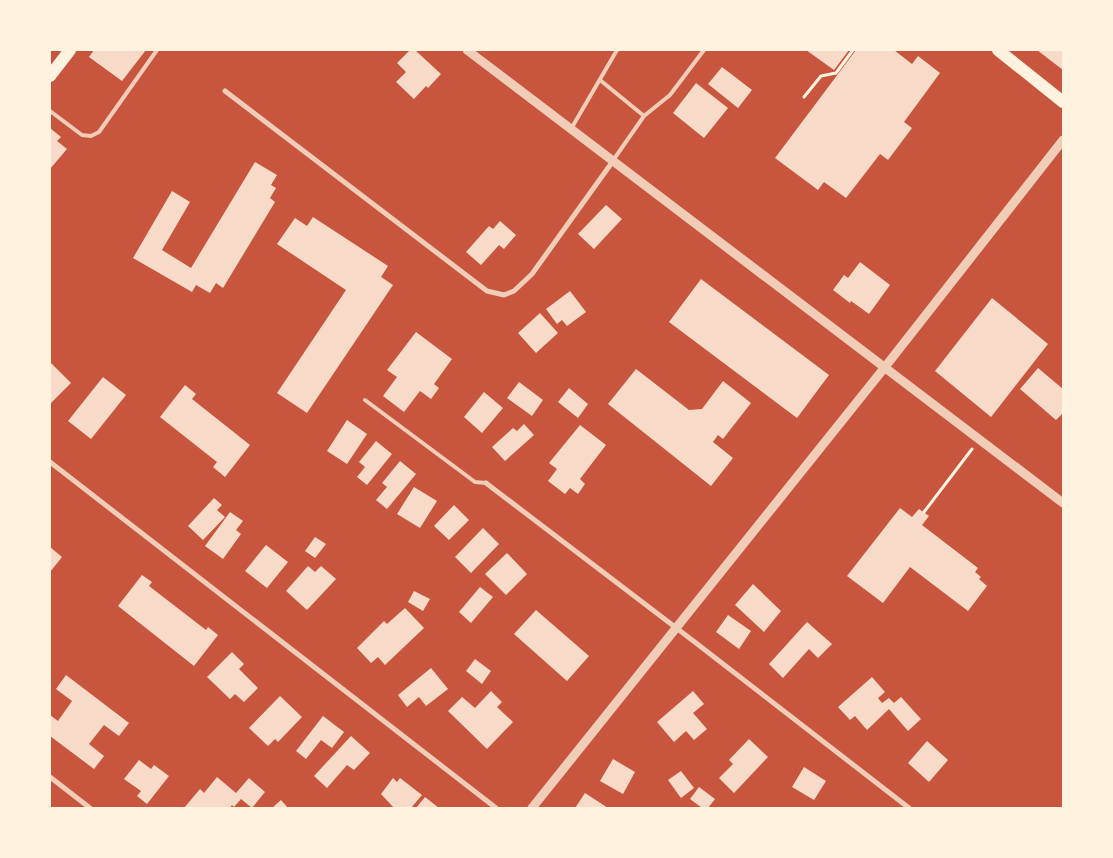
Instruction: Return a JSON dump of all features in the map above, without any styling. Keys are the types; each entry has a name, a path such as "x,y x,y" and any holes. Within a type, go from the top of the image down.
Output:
{"main road":[{"path":"50,76 70,50"},
{"path":"998,50 1063,102"}],"street":[{"path":"467,50 1063,503"},
{"path":"224,91 487,291 504,296 514,291 532,274 613,161"},
{"path":"532,808 885,367 1063,140"},
{"path":"50,462 496,808"},
{"path":"486,483 909,808"},
{"path":"50,777 90,808"}],"lane":[{"path":"50,111 82,135 91,136 99,132 158,50"},
{"path":"571,129 617,50"},
{"path":"613,161 644,116 670,95 704,50"},
{"path":"600,80 644,116"},
{"path":"365,400 475,482 486,483"}],"path":[{"path":"804,97 821,76 836,73 853,50"},
{"path":"924,512 964,460"}],"building":[{"path":"94,50 146,50 122,81 89,57"},
{"path":"410,50 415,50 441,74 414,99 396,82 406,72 397,63"},
{"path":"806,50 849,50 834,70"},
{"path":"856,50 894,50 912,64 918,56 940,73 904,122 912,128 888,160 880,154 846,198 824,182 818,190 775,158"},
{"path":"1037,50 1063,50 1063,70"},
{"path":"722,67 752,90 738,108 708,84"},
{"path":"696,83 728,108 704,138 673,113"},
{"path":"50,128 61,137 57,141 67,149 50,169"},
{"path":"255,162 277,175 271,185 276,188 270,198 275,202 223,288 216,283 210,293 196,285 192,292 133,258 172,191 190,202 162,250 191,268"},
{"path":"606,205 622,219 594,249 578,234"},
{"path":"313,217 388,266 381,277 393,285 307,413 277,393 346,290 277,244 295,218 307,226"},
{"path":"500,221 516,235 504,249 499,245 481,265 466,252 489,226 493,229"},
{"path":"860,262 890,285 869,314 833,290 844,275 848,278"},
{"path":"701,279 829,375 797,418 669,322"},
{"path":"570,291 586,312 567,326 562,320 557,324 546,309"},
{"path":"992,298 1048,344 991,417 935,371"},
{"path":"540,313 558,333 536,353 518,333"},
{"path":"416,332 452,359 434,384 439,388 431,399 420,391 404,412 383,396 397,377 387,370"},
{"path":"50,362 71,383 50,404"},
{"path":"1038,368 1063,389 1063,413 1056,420 1020,389"},
{"path":"636,369 689,410 702,409 723,381 751,403 723,439 718,435 713,442 733,458 711,486 608,404"},
{"path":"103,377 126,395 91,439 68,421"},
{"path":"519,382 543,400 532,416 507,398"},
{"path":"185,385 196,394 192,399 250,445 225,477 213,467 217,462 160,417"},
{"path":"569,388 588,404 578,418 558,402"},
{"path":"484,392 503,408 482,433 464,417"},
{"path":"347,420 367,434 347,464 327,451"},
{"path":"524,424 534,435 505,461 492,447 513,428 517,431"},
{"path":"580,425 606,445 580,479 585,484 578,494 570,488 565,494 548,481 557,469 549,463"},
{"path":"376,441 392,454 367,485 357,477 365,467 359,462"},
{"path":"400,461 416,474 387,509 376,500 387,487 382,483"},
{"path":"414,487 437,501 420,528 397,514"},
{"path":"214,498 222,505 217,510 225,517 203,540 188,526"},
{"path":"454,505 469,520 449,540 434,526"},
{"path":"900,508 912,517 919,509 929,516 922,525 978,568 975,572 981,577 979,579 987,586 968,611 910,567 883,603 847,576"},
{"path":"230,512 243,521 236,530 241,534 223,559 205,546"},
{"path":"483,528 499,544 471,573 455,557"},
{"path":"315,537 326,544 315,558 305,551"},
{"path":"266,545 288,562 267,588 245,571"},
{"path":"50,547 62,557 50,572"},
{"path":"507,553 527,574 506,595 485,574"},
{"path":"308,566 315,572 321,566 336,579 307,610 286,591"},
{"path":"142,575 152,582 149,586 206,630 208,627 218,635 194,666 118,606"},
{"path":"753,584 781,611 764,632 735,605"},
{"path":"480,587 493,597 471,623 459,612"},
{"path":"414,591 430,599 423,611 408,602"},
{"path":"405,608 424,628 385,665 378,657 371,663 357,648 384,621 387,624"},
{"path":"536,610 589,656 567,681 514,634"},
{"path":"728,615 751,631 739,649 716,632"},
{"path":"807,622 832,644 818,658 809,649 783,678 769,664"},
{"path":"232,652 244,664 239,669 258,688 244,702 235,694 230,699 207,677"},
{"path":"475,659 491,671 482,684 466,671"},
{"path":"431,668 448,689 426,706 419,697 407,707 398,695"},
{"path":"66,675 129,723 119,736 104,725 89,744 104,756 94,769 50,736 50,715 58,721 72,701 56,689"},
{"path":"872,677 885,692 878,698 882,703 889,698 894,703 901,697 921,719 908,731 889,709 867,730 855,716 850,720 838,707"},
{"path":"491,691 502,702 497,707 513,722 487,749 448,711 462,697 475,708"},
{"path":"693,691 704,704 693,713 707,729 694,740 686,731 674,742 657,722"},
{"path":"280,696 302,717 278,742 275,739 268,746 249,728"},
{"path":"323,716 344,732 332,748 321,740 306,759 296,751"},
{"path":"351,736 370,753 354,770 347,765 327,788 314,776"},
{"path":"749,739 768,757 734,793 719,778 733,764 729,760"},
{"path":"927,741 948,760 929,782 908,763"},
{"path":"613,759 635,772 623,794 600,781"},
{"path":"139,760 151,769 154,765 169,776 147,804 137,796 141,791 124,779"},
{"path":"804,767 826,781 814,800 792,787"},
{"path":"681,771 694,788 681,798 668,780"},
{"path":"217,777 236,793 249,778 265,792 252,808 241,799 234,807 232,805 230,808 184,808 200,789 204,793"},
{"path":"393,778 397,782 400,778 422,795 411,808 394,808 381,794"},
{"path":"699,787 715,799 708,808 702,808 690,799"},
{"path":"585,793 608,808 575,808"},
{"path":"425,797 439,808 416,808"},
{"path":"281,800 288,808 272,808"}]}
